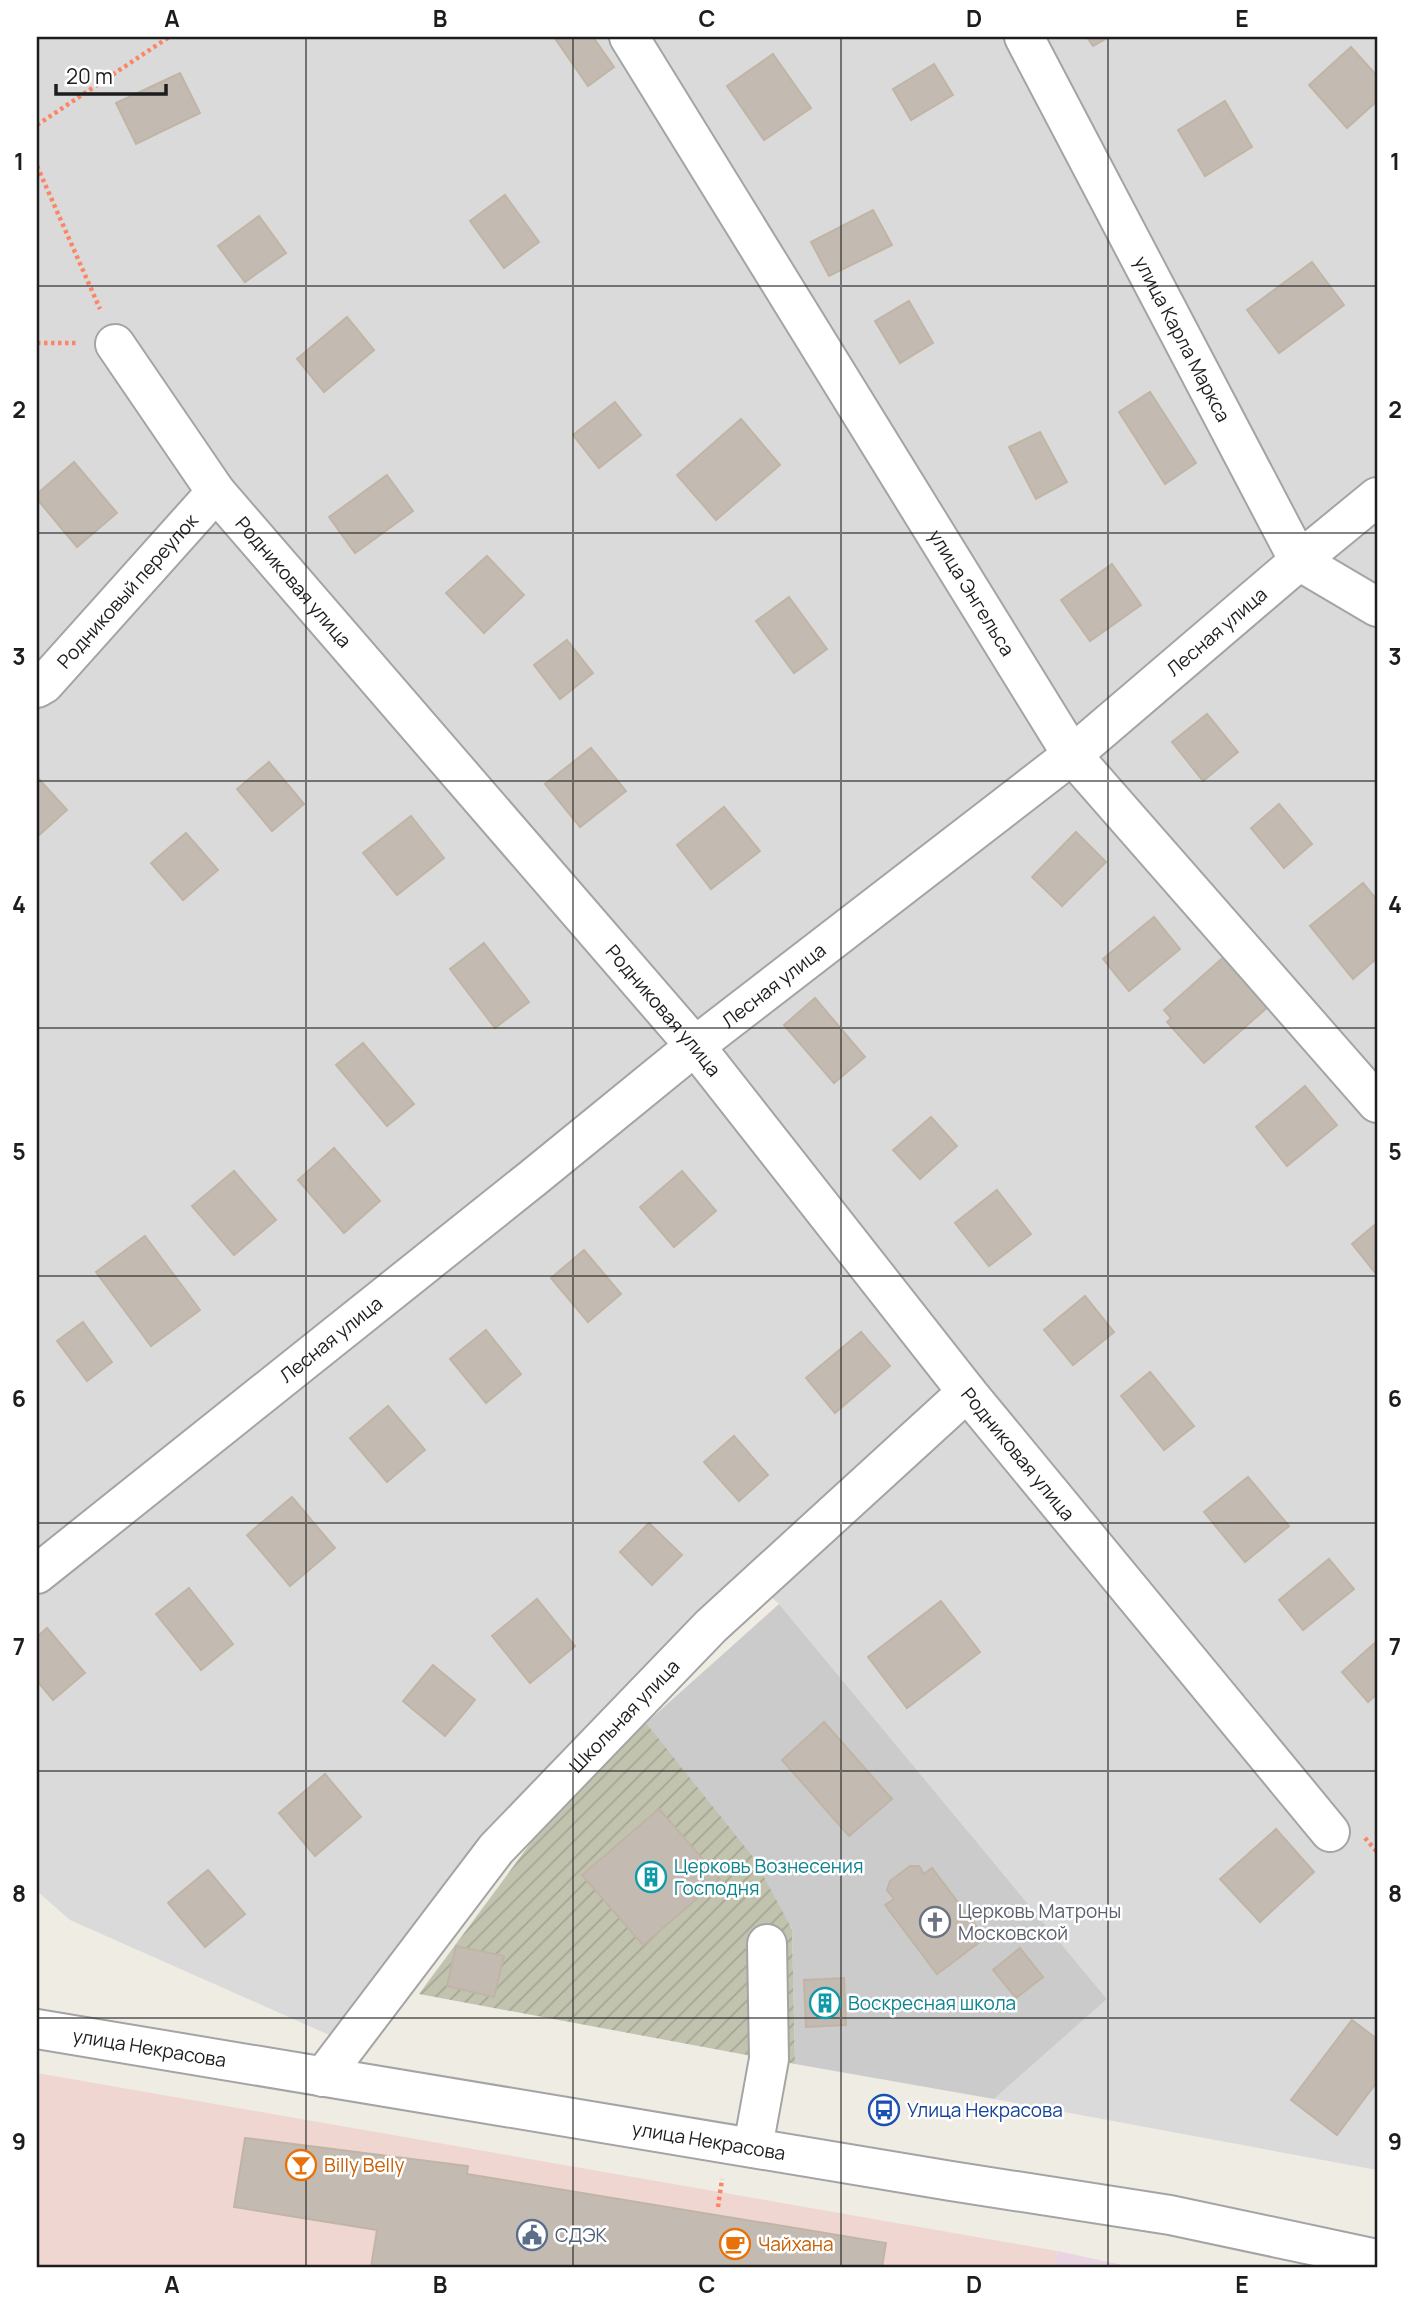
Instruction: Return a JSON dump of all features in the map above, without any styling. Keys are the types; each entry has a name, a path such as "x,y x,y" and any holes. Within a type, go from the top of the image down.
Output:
{"street":[{"name":"улица Энгельса","path":"629,37 1072,755 1377,1103"},
{"name":"улица Карла Маркса","path":"1024,37 1299,561"},
{"name":"Родниковая улица","path":"115,344 216,492 695,1045 967,1392 1330,1832"},
{"name":"Родниковый переулок","path":"37,688 44,684 216,492"},
{"name":"Лесная улица","path":"37,1574 522,1187 695,1045 1072,755 1377,497"},
{"path":"1299,561 1377,607"},
{"name":"Школьная улица","path":"323,2077 496,1849 710,1626 967,1392"},
{"path":"753,2147 769,2059 767,1944"},
{"name":"улица Некрасова","path":"37,2029 1170,2215 1374,2253"}],"path":[{"path":"37,125 169,37"},
{"path":"37,166 115,344"},
{"path":"718,2207 723,2175"}],"shaded area":[{"path":"37,37 1377,37 1377,2170 994,2099 1107,1999 779,1604 757,1584 495,1821 336,2038 70,1920 37,1891"},
{"path":"779,1604 1107,1999 994,2099 795,2064 792,1928 646,1723"},
{"path":"646,1723 753,1857 792,1929 795,2064 419,1994 555,1810"},
{"path":"37,2073 1057,2251 1054,2267 37,2267"},
{"path":"1057,2251 1132,2267 1054,2267"}],"building":[{"path":"554,37 593,37 614,67 588,86"},
{"path":"1087,37 1109,37 1093,46"},
{"path":"1351,47 1377,76 1377,101 1347,128 1309,85"},
{"path":"773,54 811,108 764,140 727,86"},
{"path":"934,64 953,95 911,120 893,89"},
{"path":"180,73 200,113 136,144 116,103"},
{"path":"1225,101 1252,147 1205,176 1178,130"},
{"path":"505,195 539,242 504,268 470,221"},
{"path":"873,210 892,245 829,276 811,242"},
{"path":"259,216 286,253 245,282 218,246"},
{"path":"1312,262 1344,305 1279,353 1247,310"},
{"path":"909,301 933,343 900,363 875,321"},
{"path":"347,317 374,350 324,392 297,359"},
{"path":"1150,392 1196,463 1165,484 1119,412"},
{"path":"615,402 641,435 599,468 573,435"},
{"path":"741,419 780,465 716,520 677,475"},
{"path":"1040,432 1067,482 1036,499 1009,447"},
{"path":"74,462 117,513 77,547 37,499 37,494"},
{"path":"387,475 413,511 355,553 329,517"},
{"path":"487,556 524,595 484,633 446,593"},
{"path":"1112,564 1141,605 1090,641 1061,600"},
{"path":"789,597 827,649 794,673 756,621"},
{"path":"567,640 593,673 560,699 534,665"},
{"path":"1207,714 1238,752 1203,781 1172,742"},
{"path":"591,748 626,791 580,827 545,784"},
{"path":"269,762 304,804 272,831 237,789"},
{"path":"37,777 67,810 37,837"},
{"path":"1279,804 1312,844 1284,868 1251,828"},
{"path":"724,807 760,851 711,889 677,845"},
{"path":"411,816 444,858 397,895 363,853"},
{"path":"1076,832 1106,862 1062,906 1032,877"},
{"path":"186,833 218,870 183,900 151,863"},
{"path":"1363,883 1377,900 1377,958 1353,979 1310,926"},
{"path":"1154,917 1180,949 1129,991 1103,959"},
{"path":"484,943 529,1002 495,1028 450,969"},
{"path":"1225,956 1269,1006 1204,1063 1167,1022 1171,1018 1164,1010"},
{"path":"815,998 865,1057 834,1083 784,1025"},
{"path":"363,1043 414,1104 387,1126 336,1065"},
{"path":"1305,1086 1337,1125 1287,1166 1256,1127"},
{"path":"931,1117 957,1146 920,1179 893,1150"},
{"path":"334,1148 380,1201 344,1233 298,1180"},
{"path":"234,1171 276,1220 234,1255 192,1206"},
{"path":"682,1171 716,1211 674,1247 640,1207"},
{"path":"997,1190 1031,1234 989,1266 955,1223"},
{"path":"1377,1223 1377,1275 1352,1244"},
{"path":"145,1236 200,1310 151,1346 96,1272"},
{"path":"584,1250 621,1294 588,1322 551,1278"},
{"path":"1085,1296 1114,1332 1073,1365 1044,1330"},
{"path":"83,1322 112,1362 87,1381 57,1341"},
{"path":"486,1330 521,1374 486,1403 450,1359"},
{"path":"861,1332 890,1366 835,1413 806,1378"},
{"path":"1150,1372 1194,1426 1164,1450 1121,1396"},
{"path":"388,1406 425,1450 387,1482 350,1438"},
{"path":"734,1436 768,1475 739,1501 704,1462"},
{"path":"1248,1477 1289,1526 1245,1562 1204,1512"},
{"path":"292,1497 335,1548 290,1586 247,1535"},
{"path":"649,1523 682,1555 652,1585 620,1552"},
{"path":"1329,1559 1354,1589 1303,1630 1279,1600"},
{"path":"189,1588 233,1644 201,1670 156,1614"},
{"path":"537,1599 575,1646 530,1683 492,1636"},
{"path":"941,1601 980,1652 907,1708 868,1657"},
{"path":"47,1628 85,1673 53,1700 37,1681 37,1637"},
{"path":"1377,1641 1377,1694 1368,1702 1342,1672"},
{"path":"433,1665 475,1700 445,1736 403,1701"},
{"path":"824,1722 892,1799 849,1836 782,1760"},
{"path":"325,1774 361,1817 315,1856 279,1813"},
{"name":"Церковь Вознесения Господня","path":"659,1809 720,1879 643,1945 582,1875"},
{"path":"1276,1829 1314,1872 1260,1922 1220,1879"},
{"name":"Церковь Матроны Московской","path":"910,1866 919,1866 924,1874 932,1868 985,1938 937,1974 885,1905 894,1899 887,1890 890,1881"},
{"path":"208,1870 245,1914 205,1947 168,1903"},
{"path":"456,1946 504,1956 494,1997 447,1986"},
{"path":"1020,1948 1043,1977 1016,1998 993,1970"},
{"name":"Воскресная школа","path":"844,1978 846,2025 806,2027 804,1980"},
{"path":"1352,2020 1377,2039 1377,2082 1337,2135 1291,2100"},
{"path":"245,2138 468,2166 467,2174 886,2243 882,2267 371,2267 377,2230 234,2207"}],"place":[{"name":"Церковь Вознесения Господня","path":"651,1877"},
{"name":"Церковь Матроны Московской","path":"935,1922"},
{"name":"Воскресная школа","path":"825,2003"},
{"name":"Улица Некрасова","path":"884,2110"},
{"name":"Billy Belly","path":"301,2165"},
{"name":"СДЭК","path":"532,2235"},
{"name":"Чайхана","path":"735,2244"}]}
